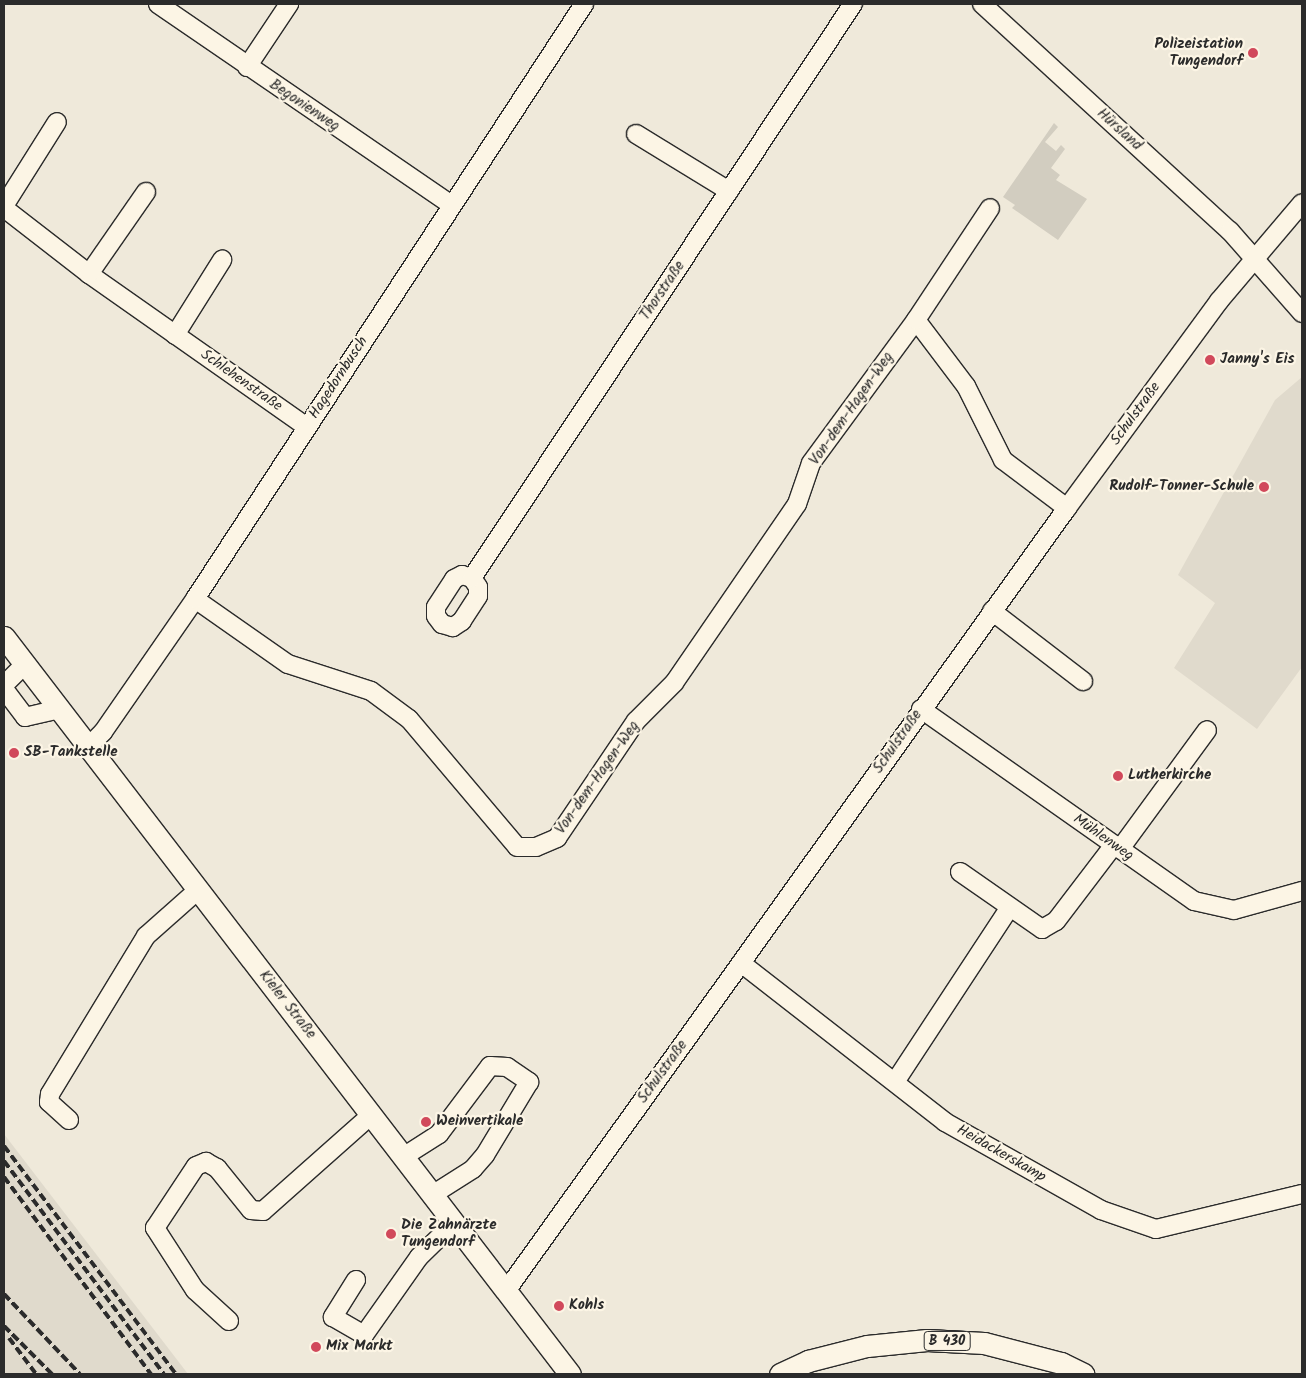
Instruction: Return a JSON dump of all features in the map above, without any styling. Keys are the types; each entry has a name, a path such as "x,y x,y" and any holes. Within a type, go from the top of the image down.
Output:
{"main road":[{"name":"Kieler Straße","path":"4,637 570,1374"},
{"name":"B 430","path":"780,1374 808,1362 866,1346 927,1340 984,1344 1061,1363 1084,1374"}],"street":[{"name":"Begonienweg","path":"158,4 247,67 452,205"},
{"path":"247,67 289,4"},
{"name":"Hagedornbusch","path":"88,747 102,732 195,599 584,4"},
{"name":"Thorstraße","path":"472,578 853,4"},
{"name":"Hürsland","path":"982,4 1230,230 1302,313"},
{"name":"Schlehenstraße","path":"57,122 4,207 89,274 307,427"},
{"path":"636,134 729,191"},
{"path":"89,274 146,192"},
{"name":"Schulstraße","path":"506,1291 921,709 1067,508 1216,305 1302,203"},
{"name":"Von-dem-Hagen-Weg","path":"195,599 288,664 371,691 410,719 518,846 536,848 557,838 636,721 674,683 797,504 811,463 916,320 990,208"},
{"path":"175,335 222,260"},
{"path":"916,320 966,386 1003,460 1067,508"},
{"path":"992,611 1083,680"},
{"path":"24,664 4,687 25,716 59,709"},
{"name":"Mühlenweg","path":"921,709 1194,901 1234,910 1302,892"},
{"path":"960,872 1042,929 1047,927 1070,904 1117,847 1206,730"},
{"path":"69,1120 49,1102 50,1094 146,936 198,890"},
{"path":"895,1082 1010,907"},
{"name":"Heidackerskamp","path":"741,963 945,1122 1101,1210 1156,1229 1302,1194"},
{"path":"403,1156 439,1134 490,1066 507,1067 529,1082 485,1155 473,1169 432,1195"},
{"path":"229,1322 195,1290 155,1228 196,1166 206,1162 216,1168 251,1210 262,1211 371,1115"},
{"path":"356,1280 333,1317 364,1335 418,1256 433,1240 454,1223"}],"shaded area":[{"path":"1054,123 1058,127 1045,142 1056,151 1061,145 1065,149 1051,168 1060,175 1056,180 1087,199 1058,240 1012,208 1015,205 1003,197"},
{"name":"Rudolf-Tonner-Schule","path":"1302,377 1302,667 1257,729 1174,668 1215,603 1178,575 1275,400"},
{"path":"4,1134 188,1374 4,1374"}],"railway":[{"path":"4,1146 176,1374"},
{"path":"4,1161 164,1374"},
{"path":"4,1177 151,1374"},
{"path":"4,1294 80,1374"},
{"path":"4,1326 52,1374"},
{"path":"9,1338 36,1374"}],"place":[{"name":"Polizeistation Tungendorf","path":"1253,53"},
{"name":"Janny's Eis","path":"1210,360"},
{"name":"Rudolf-Tonner-Schule","path":"1264,487"},
{"name":"SB-Tankstelle","path":"14,753"},
{"name":"Lutherkirche","path":"1118,776"},
{"name":"Weinvertikale","path":"426,1122"},
{"name":"Die Zahnärzte Tungendorf","path":"391,1234"},
{"name":"Kohls","path":"559,1306"},
{"name":"Mix Markt","path":"316,1347"}]}
